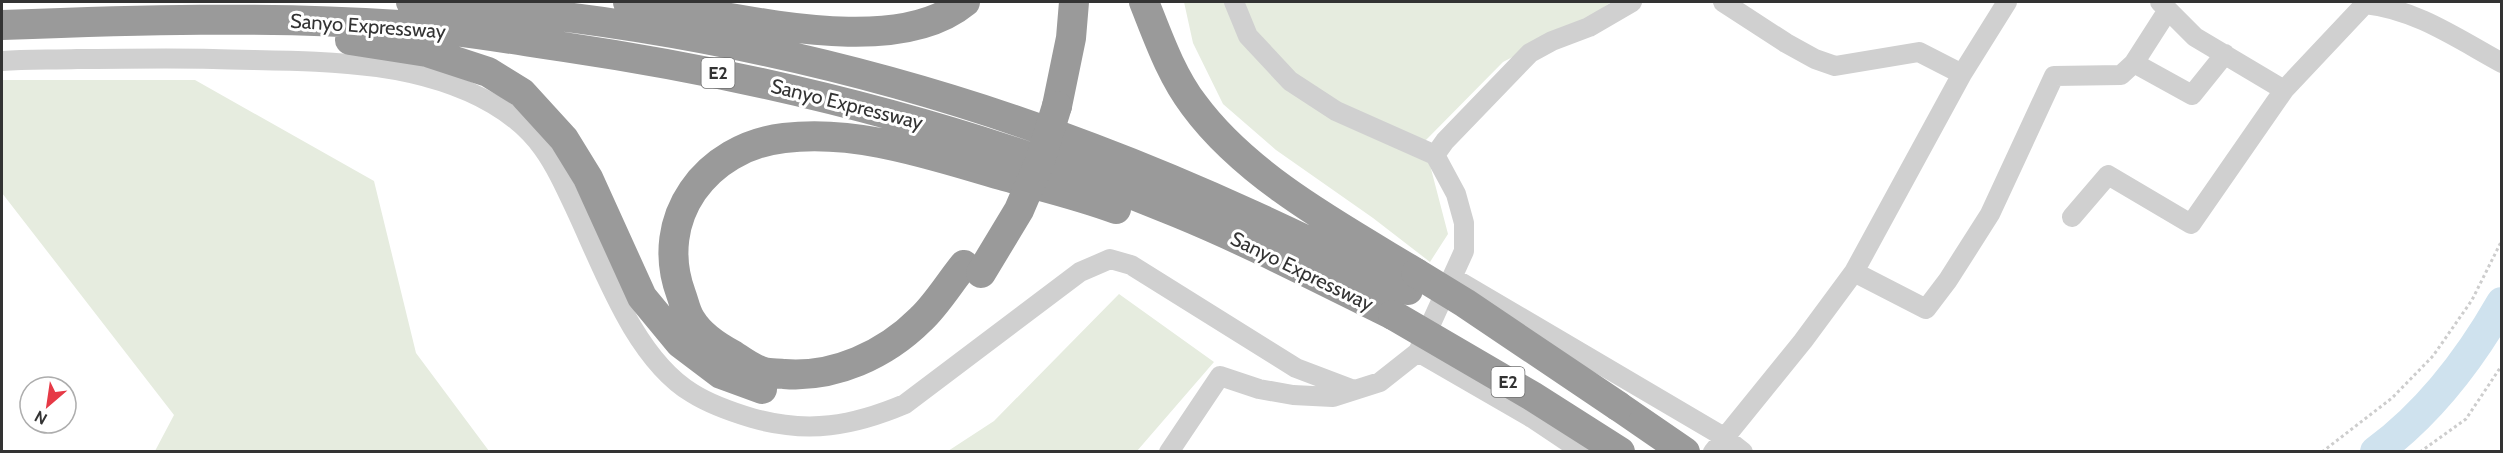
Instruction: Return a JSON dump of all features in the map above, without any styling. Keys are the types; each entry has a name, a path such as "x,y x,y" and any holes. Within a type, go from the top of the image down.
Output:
{"highway":[{"name":"Sanyo Expressway","path":"411,2 583,18 694,36 806,60 923,92 1090,147 1174,180 1412,281"},
{"path":"628,2 827,31 877,31 908,26 937,18 965,2"},
{"path":"1048,104 1055,2"},
{"path":"272,19 347,39 428,52 488,72 522,93 564,139 588,178 642,297 680,343 721,374 768,391 831,392 881,371 931,334 972,269 1048,104 1071,38 1074,2"},
{"path":"1144,2 1165,55 1193,104 1226,141 1267,176 1412,281 1465,303 1685,452"},
{"name":"Sanyo Expressway","path":"2,25 272,19 402,26 515,39 657,60 795,89 935,126 1090,179 1189,217 1275,256 1394,315 1532,396 1620,452"},
{"path":"972,269 921,319 884,349 846,367 806,376 762,372 717,346 691,320 678,285 673,257 674,232 682,210 695,186 722,160 747,148 782,138 832,136 907,148 1101,204 1394,315"}],"street":[{"path":"1169,452 1220,376 1259,389 1293,395 1333,397 1380,382 1418,352 1464,251 1464,223 1456,194 1435,155 1336,111 1290,81 1248,36 1234,2"},
{"path":"1435,155 1444,141 1530,53 1552,41 1590,27 1632,2"},
{"path":"1723,2 1786,43 1815,59 1835,66 1919,52 1962,74"},
{"path":"1719,444 1803,341 1854,272 1962,74 2007,2"},
{"path":"2072,217 2108,175 2191,224 2284,90 2365,4 2399,10 2435,26 2502,63"},
{"path":"1854,272 1926,309 1948,280 1990,214 2054,76 2121,75 2134,63 2164,6 2195,37 2284,90"},
{"path":"2134,63 2192,95 2225,54"},
{"path":"2,62 163,58 334,63 426,76 462,87 527,127 553,161 625,312 646,348 666,371 691,393 728,411 769,423 826,428 874,417 905,404 1080,272 1110,260 1131,265 1296,368 1354,390"},
{"path":"1452,277 1719,444 1743,452"},
{"path":"1418,352 1532,418 1583,452"}],"path":[{"path":"2322,452 2392,398 2433,356 2472,300 2502,240"},
{"path":"2420,452 2466,419 2502,365"}],"shaded area":[{"path":"1184,2 1611,2 1593,15 1503,62 1424,142 1448,234 1430,262 1373,218 1276,150 1223,104 1193,43"},
{"path":"2,80 195,80 374,181 416,353 489,451 155,451 174,415 2,193"},
{"path":"1119,294 1214,362 1137,451 948,451 994,421"}],"waterway":[{"path":"2376,452 2414,420 2447,384 2490,324 2502,303"}]}
